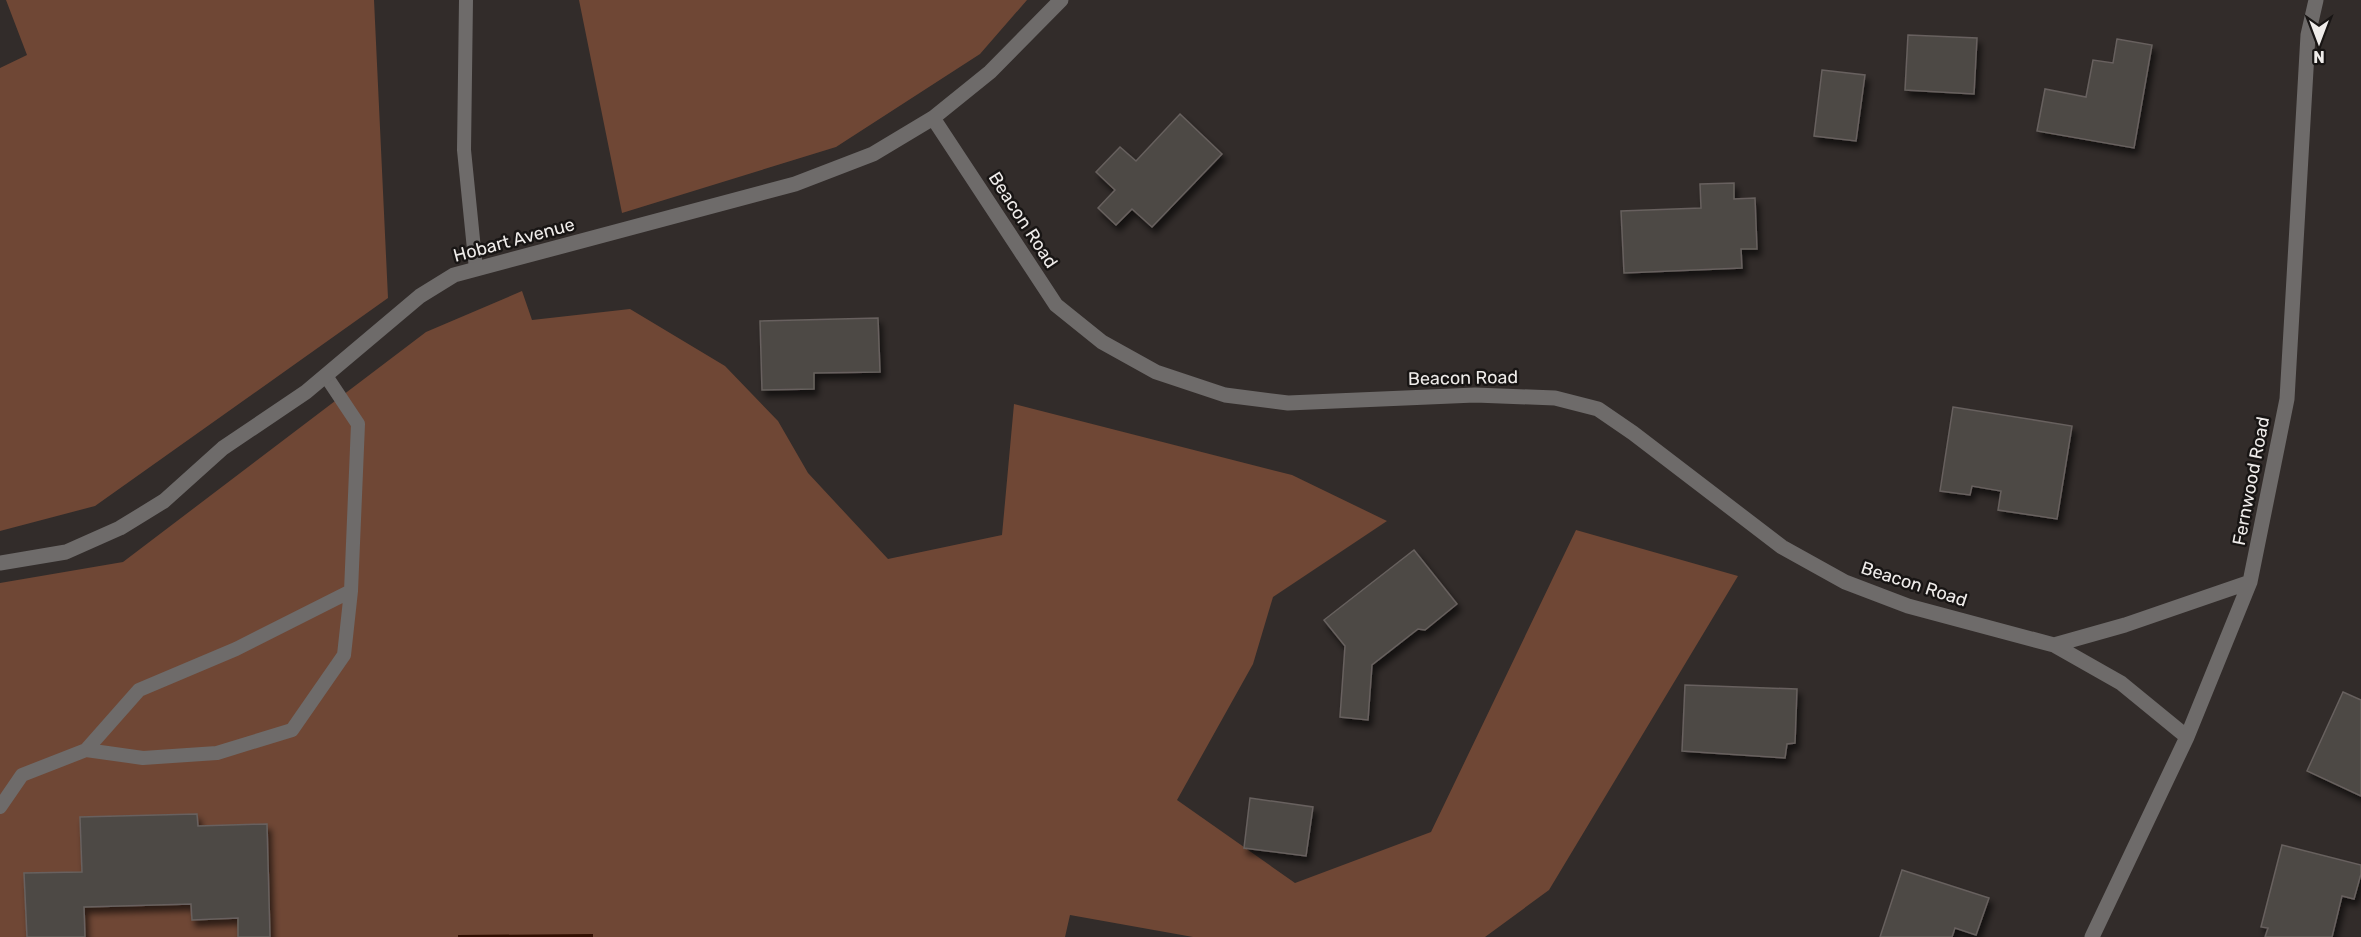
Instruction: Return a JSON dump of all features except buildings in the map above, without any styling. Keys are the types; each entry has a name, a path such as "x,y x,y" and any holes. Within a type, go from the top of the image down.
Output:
{"street":[{"name":"Hobart Avenue","path":"0,563 66,552 120,528 165,501 223,448 306,392 420,296 454,275 795,184 873,154 933,118 990,72 1061,0"},
{"name":"Fernwood Road","path":"2092,937 2187,737 2250,582 2287,399 2308,35 2316,0"},
{"name":"Beacon Road","path":"933,118 1056,305 1102,342 1156,372 1225,394 1288,403 1475,395 1555,398 1598,409 1633,433 1782,548 1845,582 1908,606 2054,645 2121,683 2187,737"},
{"path":"2054,645 2125,625 2250,582"}],"lane":[{"path":"466,0 464,150 476,269"},
{"path":"86,750 143,758 217,753 292,730 344,655 351,591 358,424 326,376"},
{"path":"0,807 22,775 86,750 139,690 236,650 351,591"}],"shaded area":[{"path":"6,0 374,0 388,298 95,506 0,531 0,68 27,55"},
{"path":"579,0 1027,0 980,54 836,147 622,213"},
{"path":"522,291 532,320 630,309 725,366 778,421 808,473 888,559 1002,535 1014,404 1292,475 1387,521 1273,597 1253,664 1177,800 1295,883 1431,832 1576,530 1738,576 1549,890 1485,937 1193,937 1070,915 1065,937 0,937 0,583 123,562 426,332"},
{"path":"593,934 593,937 458,937 458,935"}]}
